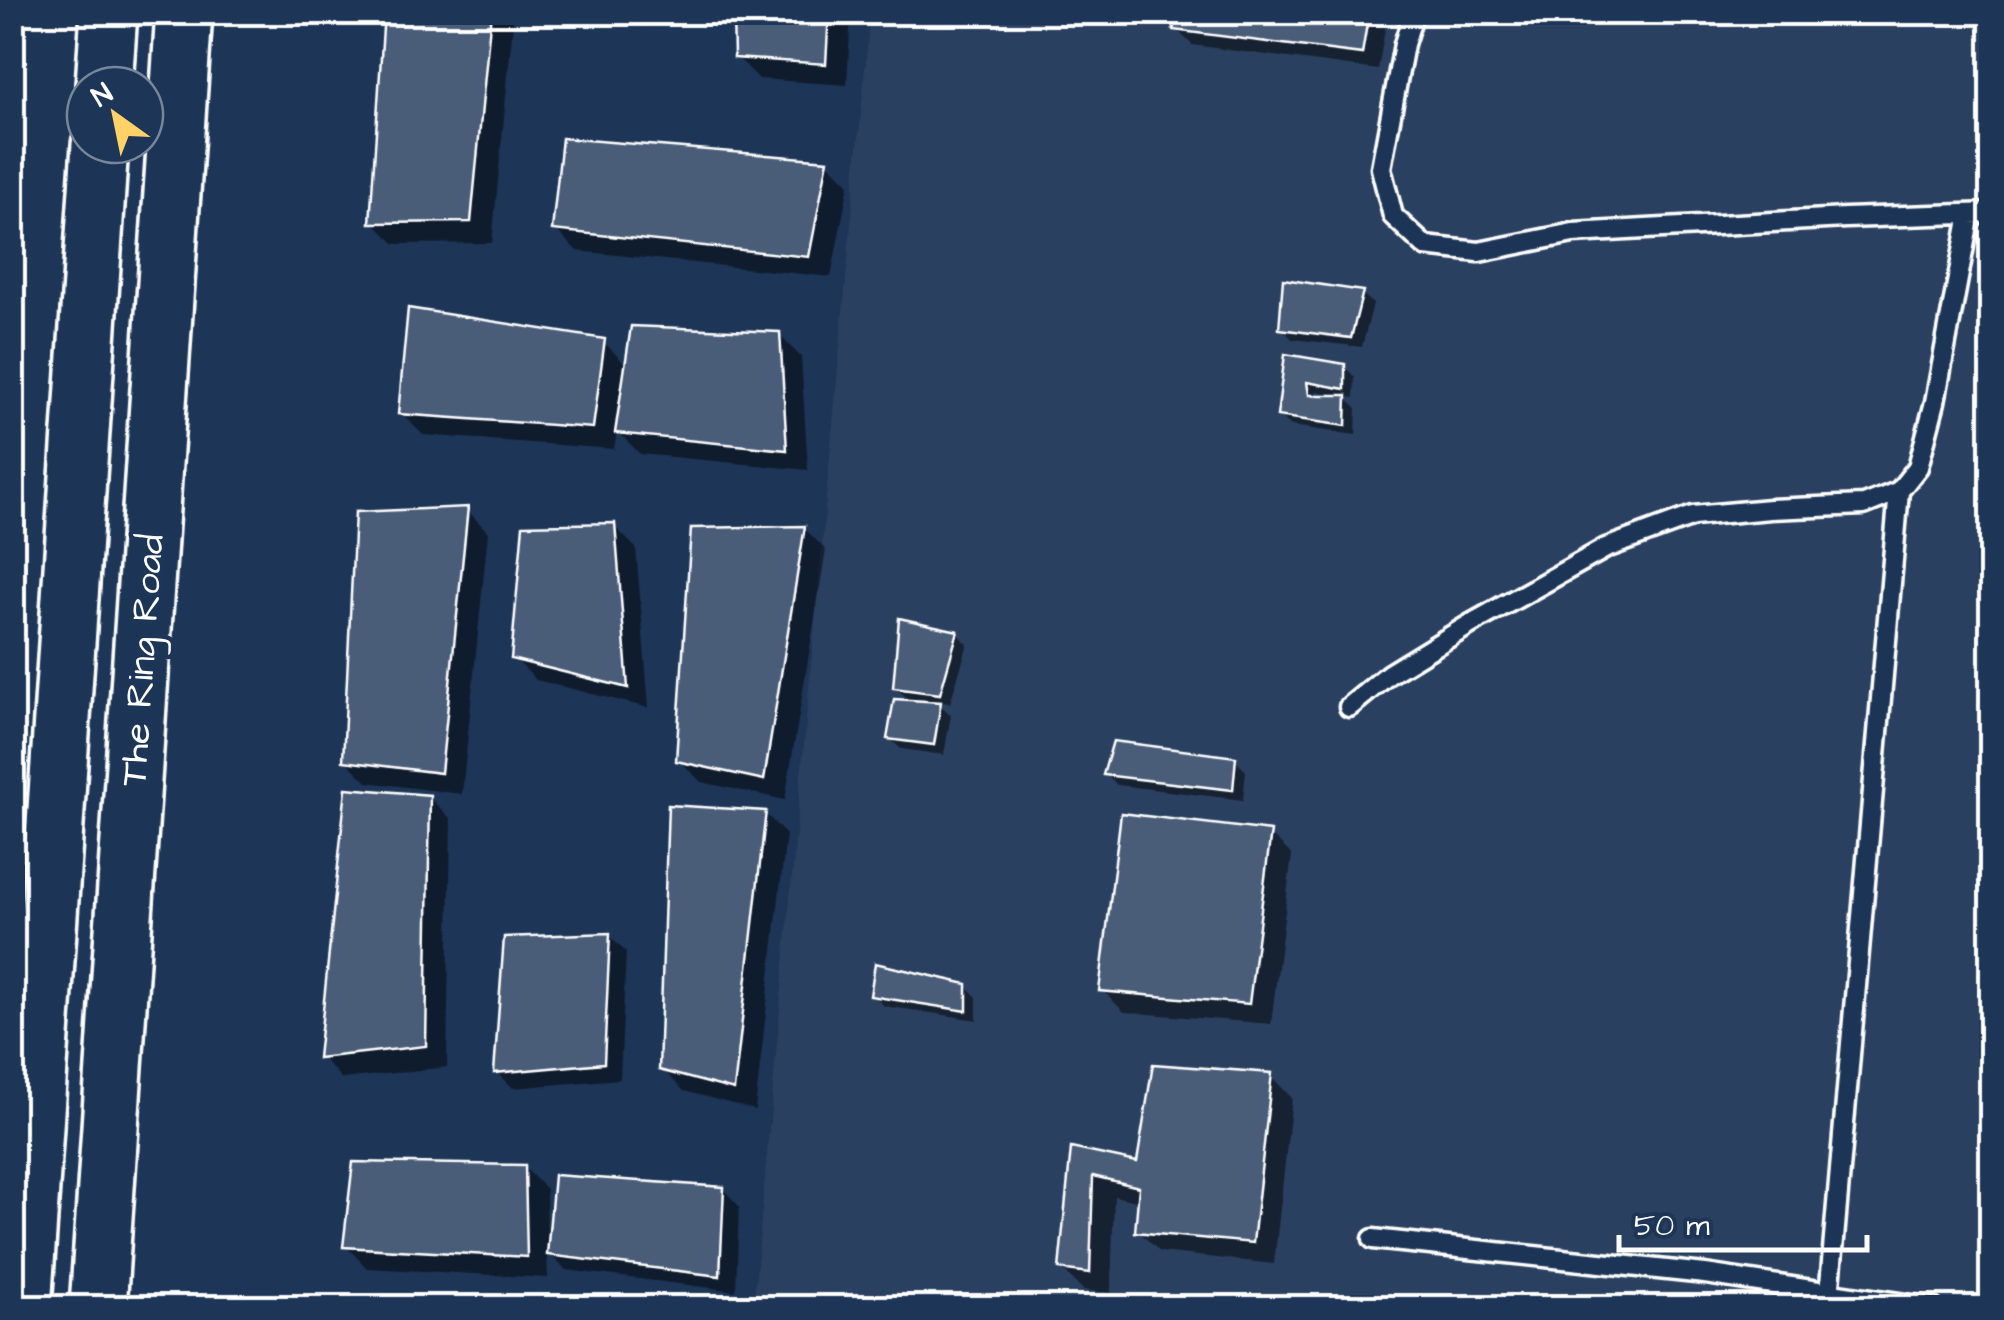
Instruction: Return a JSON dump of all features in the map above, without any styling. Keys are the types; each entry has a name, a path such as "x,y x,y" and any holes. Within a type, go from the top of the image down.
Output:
{"highway":[{"path":"105,65 109,12"},
{"name":"The Ring Road","path":"98,1308 184,12"},
{"name":"The Ring Road","path":"21,1279 99,165"}],"lane":[{"path":"1414,12 1380,168 1392,216 1425,246 1479,252 1573,233 1992,213"},
{"path":"1349,707 1389,674 1468,625 1606,548 1693,516 1770,508 1864,505 1899,490 1918,467 1935,402 1970,214"},
{"path":"1829,1300 1899,490"},
{"path":"1373,1239 1705,1274 1829,1300 1934,1308"}],"shaded area":[{"path":"870,13 1991,13 1991,1307 753,1308"}],"building":[{"path":"384,12 491,12 471,222 370,223"},
{"path":"733,12 829,12 826,64 734,58"},
{"path":"1178,12 1369,12 1362,54 1173,30"},
{"path":"562,138 828,160 809,257 552,230"},
{"path":"1283,279 1363,291 1351,338 1279,329"},
{"path":"408,308 605,339 593,428 398,414"},
{"path":"631,326 780,332 787,450 615,433"},
{"path":"1285,354 1345,364 1345,389 1307,382 1309,395 1347,395 1346,426 1277,416"},
{"path":"468,507 441,773 343,761 355,512"},
{"path":"615,523 628,688 511,659 523,525"},
{"path":"805,526 764,780 676,761 691,528"},
{"path":"899,618 958,631 940,694 893,688"},
{"path":"894,699 941,702 934,745 887,739"},
{"path":"1113,741 1236,757 1233,790 1103,775"},
{"path":"346,788 430,795 426,1046 318,1058"},
{"path":"668,805 766,811 734,1090 659,1070"},
{"path":"1121,813 1271,831 1249,1004 1099,991"},
{"path":"610,933 604,1063 494,1073 504,937"},
{"path":"875,963 967,984 967,1011 870,996"},
{"path":"1153,1064 1272,1073 1253,1243 1135,1232 1139,1187 1093,1176 1090,1273 1059,1269 1071,1148 1137,1162"},
{"path":"353,1162 525,1165 527,1257 343,1247"},
{"path":"554,1175 724,1187 720,1276 547,1255"}]}
